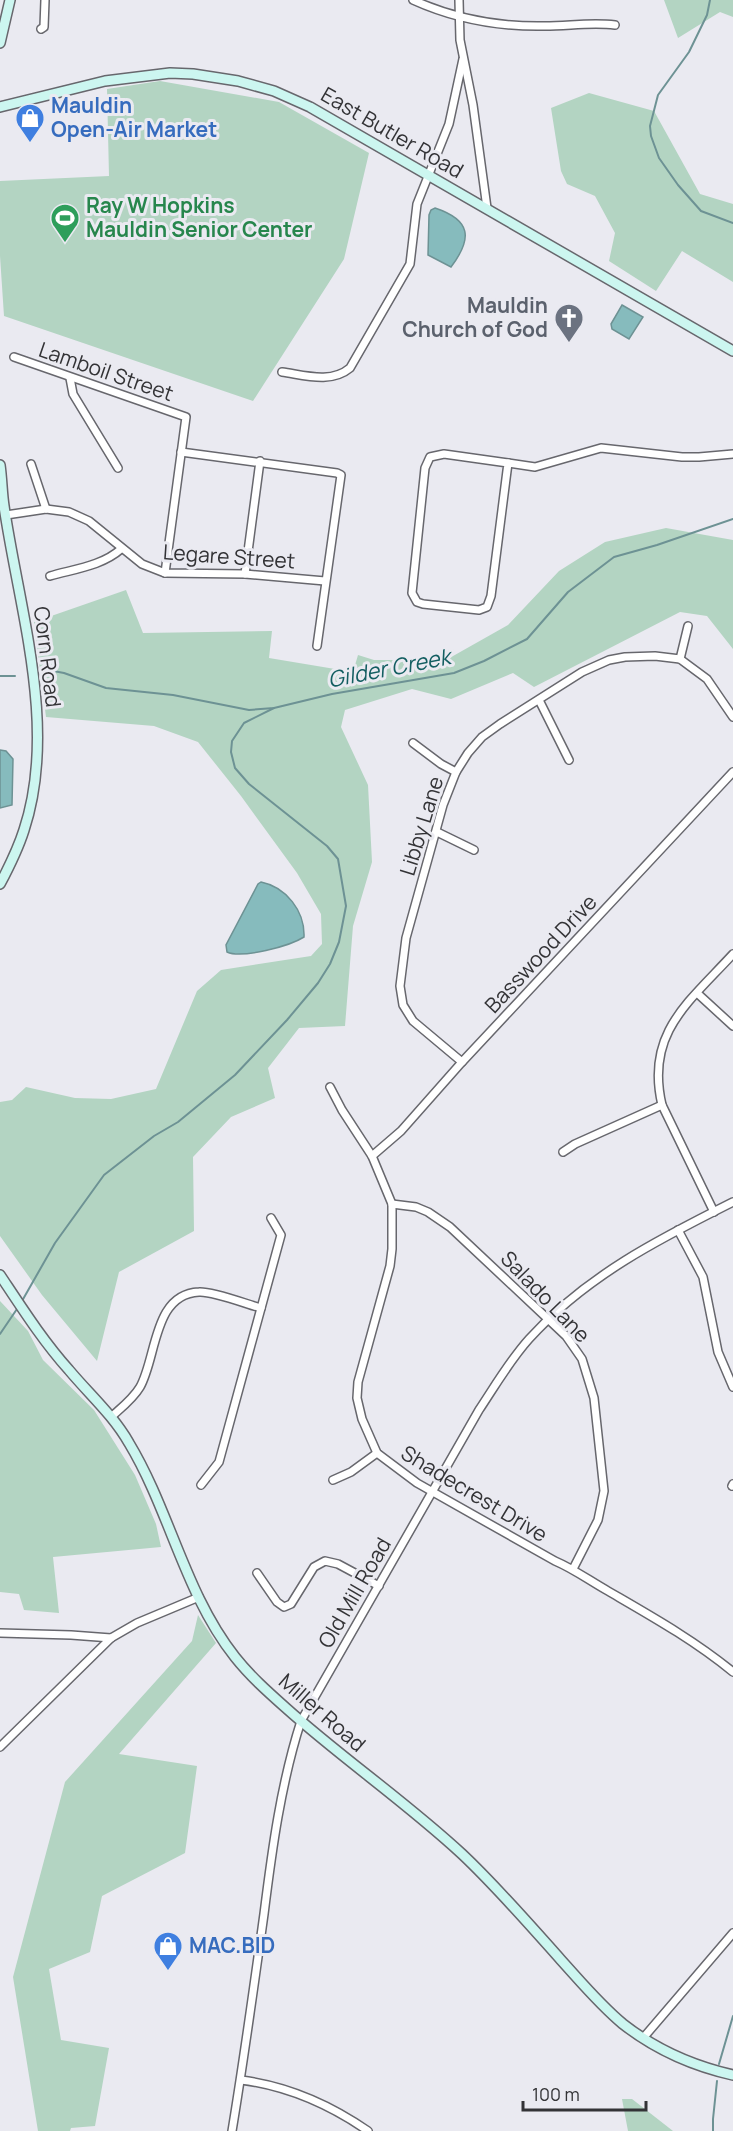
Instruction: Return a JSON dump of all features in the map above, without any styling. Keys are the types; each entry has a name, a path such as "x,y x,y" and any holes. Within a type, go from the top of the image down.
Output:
{"street":[{"path":"0,43 10,0"},
{"path":"41,29 44,27 45,0"},
{"path":"413,0 431,8 483,23 520,26 585,23 615,25"},
{"path":"459,0 460,40 473,105 487,208"},
{"path":"282,372 321,378 334,377 350,368 410,264 417,204 449,124 463,59"},
{"name":"East Butler Road","path":"0,107 85,85 150,74 170,73 215,77 256,86 310,107 733,351"},
{"name":"Lamboil Street","path":"14,357 186,417 181,452"},
{"path":"70,378 73,394 118,468"},
{"path":"508,463 490,602 479,610 417,602 412,589 425,468 428,459 435,455 444,454 508,463 535,467 601,448 681,457 733,454"},
{"path":"165,573 181,452 337,473 341,475 317,646"},
{"path":"245,574 260,461"},
{"path":"31,464 46,509"},
{"name":"Corn Road","path":"0,465 6,515 29,650 38,735 34,781 24,831 0,884"},
{"name":"Legare Street","path":"6,515 46,509 69,512 89,521 142,564 165,573 245,574 325,581"},
{"path":"50,576 102,561 121,549"},
{"path":"688,626 680,659 707,679 733,717"},
{"name":"Libby Lane","path":"462,1062 413,1021 402,998 402,959 406,938 445,797 456,772 482,737 582,672 609,660 642,656 680,659"},
{"path":"539,700 569,760"},
{"path":"413,743 456,772"},
{"name":"Basswood Drive","path":"372,1156 401,1131 462,1062 733,772"},
{"path":"437,832 474,850"},
{"path":"714,1212 662,1106 657,1077 663,1041 676,1017 733,954"},
{"path":"697,993 733,1026"},
{"name":"Shadecrest Drive","path":"330,1087 372,1156 392,1204 390,1266 358,1382 357,1398 362,1419 377,1453 417,1483 573,1569 691,1640 733,1672"},
{"path":"563,1152 575,1144 662,1106"},
{"name":"Old Mill Road","path":"232,2131 272,1859 291,1753 301,1721 479,1410 528,1340 571,1298 602,1274 678,1230 733,1202"},
{"name":"Salado Lane","path":"392,1204 416,1207 435,1215 571,1342 587,1369 594,1398 604,1491 601,1514 573,1569"},
{"path":"201,1485 219,1462 281,1234 271,1218"},
{"path":"678,1230 703,1277 718,1352 733,1387"},
{"name":"Miller Road","path":"0,1275 68,1370 111,1417 141,1464 162,1507 199,1597 213,1625 235,1658 257,1682 301,1721 448,1842 501,1893 598,2002 625,2025 662,2050 687,2061 733,2075"},
{"path":"111,1417 140,1388 160,1325 172,1304 181,1297 201,1292 261,1308"},
{"path":"333,1480 351,1472 377,1453"},
{"path":"258,1573 277,1602 284,1607 291,1604 314,1567 325,1562 338,1564 379,1586"},
{"path":"0,1747 111,1638 136,1623 199,1597"},
{"path":"0,1633 111,1638"},
{"path":"644,2037 733,1933"},
{"path":"241,2080 274,2085 313,2099 368,2131"}],"green space":[{"path":"664,0 733,0 733,17 720,12 678,38"},
{"path":"160,81 279,102 369,153 344,259 253,401 4,316 0,256 0,181 109,176 107,89"},
{"path":"589,93 654,111 700,194 733,204 733,282 682,251 656,291 609,261 615,233 595,196 567,184 561,171 551,108"},
{"path":"666,528 733,540 733,649 707,616 680,612 534,687 513,673 451,699 412,689 345,710 341,727 368,785 372,862 353,926 345,1026 299,1028 268,1068 275,1098 231,1117 193,1157 194,1231 119,1272 97,1361 42,1295 0,1236 0,1102 12,1100 26,1087 75,1098 111,1099 156,1089 197,991 221,970 311,956 322,944 321,914 297,873 198,742 154,726 46,717 34,622 126,590 143,633 272,631 269,658 353,672 358,655 374,660 446,660 508,625 559,571 605,542"},
{"path":"0,1301 28,1331 43,1360 94,1410 135,1475 156,1524 161,1547 53,1557 59,1613 24,1610 19,1594 0,1592"},
{"path":"198,1615 216,1643 119,1754 197,1766 185,1853 102,1896 90,1952 49,1969 61,2040 109,2048 95,2126 71,2128 70,2131 38,2131 13,1977 65,1782 192,1641"},
{"path":"622,2099 632,2099 673,2131 628,2131"}],"water":[{"path":"435,208 456,218 465,231 463,247 451,267 428,255 429,215"},
{"path":"622,305 643,317 629,339 612,329 611,324"},
{"path":"0,750 6,751 13,759 12,805 0,808"},
{"path":"261,882 278,889 292,902 301,918 304,937 254,953 227,952 226,945"}],"waterway":[{"name":"Gilder Creek","path":"710,0 707,15 689,52 658,95 650,126 651,136 659,158 678,185 701,211 733,223"},
{"name":"Gilder Creek","path":"48,670 64,673 106,688 173,695 249,710 274,708 332,694 454,673 527,639 568,592 614,557 733,519"},
{"name":"Gilder Creek","path":"0,676 15,676"},
{"path":"22,1301 55,1243 104,1175 154,1136 178,1122 235,1075 287,1020 318,983 330,964 339,942 346,906 338,859 327,846 249,784 235,768 231,752 232,741 244,723 274,708"},
{"path":"0,1334 19,1306"},
{"path":"719,2064 733,2016"},
{"path":"713,2131 717,2081"}],"place":[{"name":"Mauldin Open-Air Market","path":"30,144"},
{"name":"Ray W Hopkins Mauldin Senior Center","path":"65,244"},
{"name":"Mauldin Church of God","path":"569,344"},
{"name":"MAC.BID","path":"168,1972"}]}
